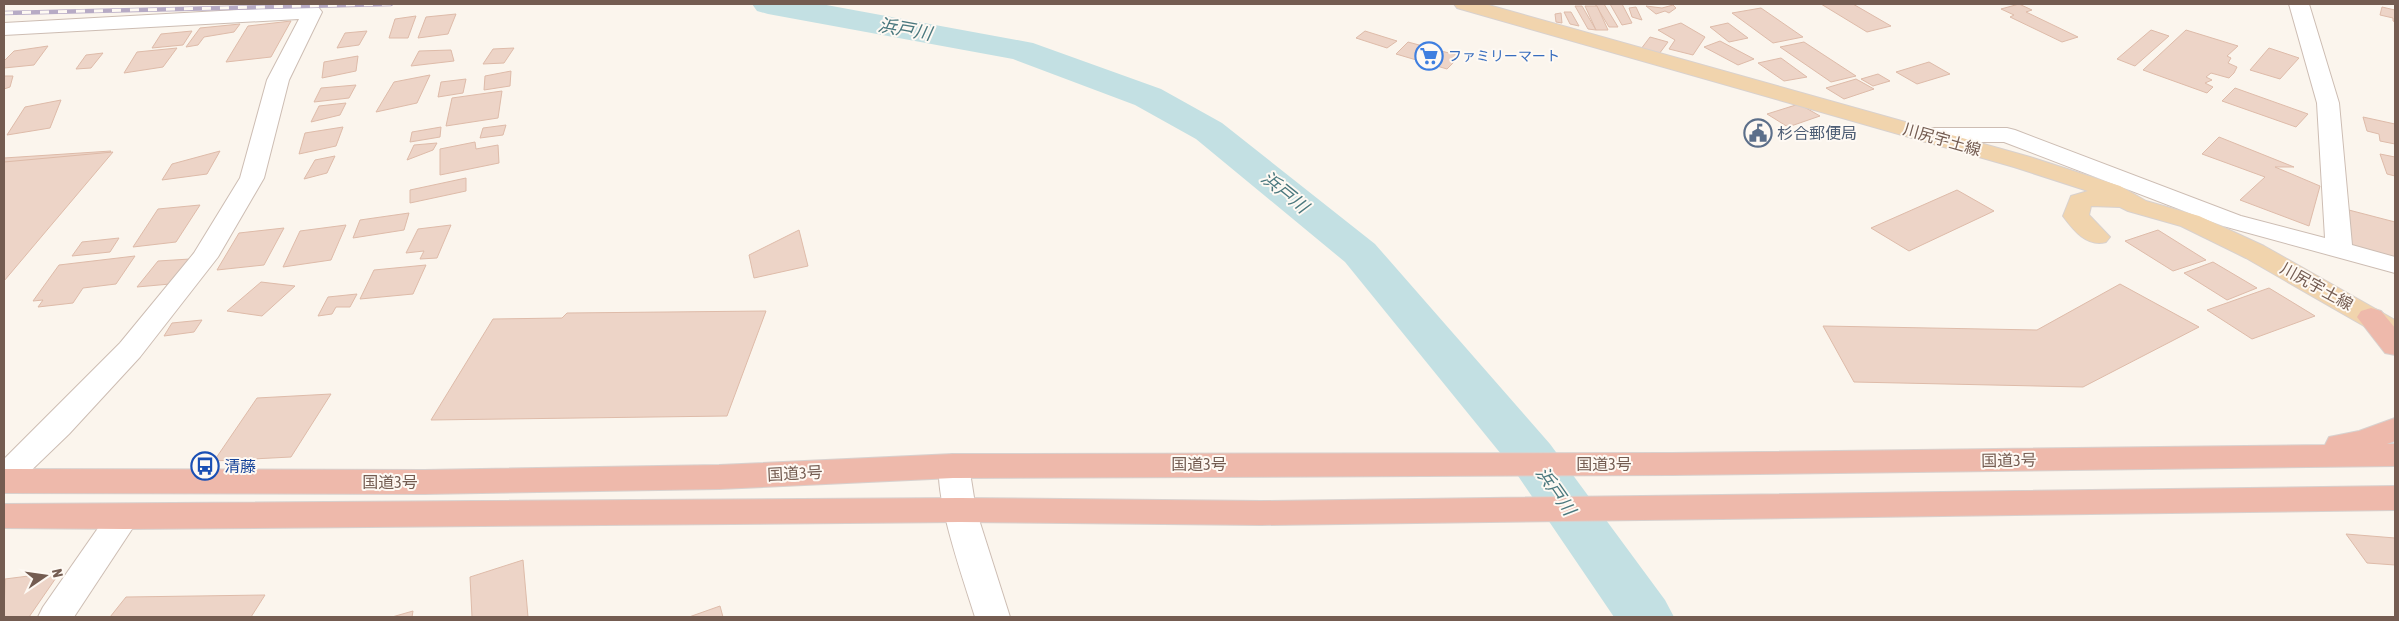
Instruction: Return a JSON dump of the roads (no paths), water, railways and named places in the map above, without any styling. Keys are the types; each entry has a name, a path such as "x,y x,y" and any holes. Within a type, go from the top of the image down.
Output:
{"highway":[{"path":"2383,320 2395,346"},
{"path":"2274,456 2363,441 2395,429"},
{"name":"国道3号","path":"4,479 434,482 719,477 953,466 1672,464 2395,455"},
{"name":"国道3号","path":"4,516 124,517 960,510 1261,513 2395,498"}],"main road":[{"name":"川尻宇土線","path":"1464,4 2022,162 2111,191 2137,206 2190,221 2247,248 2383,320 2395,332"},
{"path":"2097,237 2076,216 2080,201 2096,197 2108,198 2137,206"}],"street":[{"path":"2299,4 2328,103 2339,249"},
{"path":"4,29 312,12 278,80 252,178 205,257 130,350 58,426 4,479"},
{"path":"1927,135 2007,135 2232,221 2395,265"},
{"path":"953,466 960,510 993,617"},
{"path":"55,617 124,517"}],"waterway":[{"name":"浜戸川","path":"768,4 1021,50 1148,97 1209,131 1360,253 1532,457 1645,617"}],"railway":[{"path":"4,13 391,4"}],"place":[{"name":"ファミリーマート","path":"1429,56"},
{"name":"杉合郵便局","path":"1758,133"},
{"name":"清藤","path":"205,466"}]}
